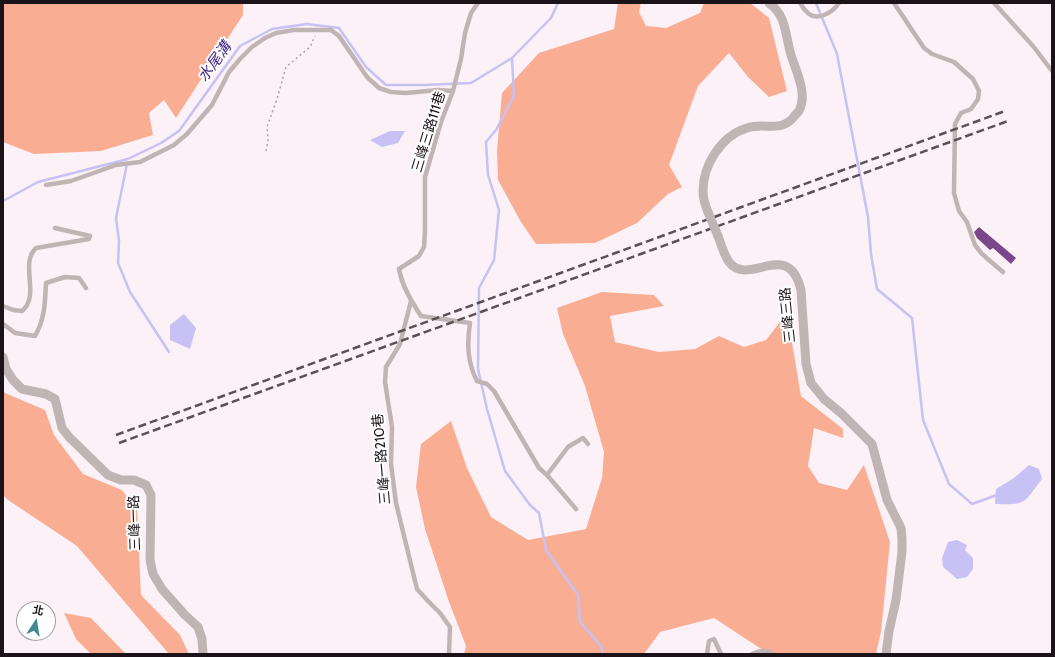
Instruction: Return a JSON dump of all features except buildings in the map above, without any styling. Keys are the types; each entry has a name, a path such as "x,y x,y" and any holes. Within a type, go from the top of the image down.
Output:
{"street":[{"name":"三峰三路","path":"769,3 779,12 785,23 791,54 800,83 801,103 799,111 789,122 782,126 756,125 746,128 728,139 720,147 708,164 704,178 703,196 708,212 729,262 737,269 747,271 760,267 780,264 788,267 795,273 799,280 801,290 806,364 811,383 824,399 841,413 872,444 887,500 901,528 902,539 896,600 889,631 886,654"},
{"name":"三峰一路","path":"3,357 6,369 13,380 22,389 46,394 55,399 62,428 69,437 108,475 121,480 134,480 146,485 151,495 150,560 153,574 162,589 198,627 202,639 203,654"}],"lane":[{"name":"三峰三路111巷","path":"478,3 471,13 465,32 461,59 453,90 432,151 425,177 424,247 419,256 399,269 401,279 411,301 421,316 470,323 468,353 472,372 477,381 487,384 494,391 539,468 547,475 576,509"},
{"path":"800,3 806,12 822,17 830,12 838,3"},
{"path":"894,3 924,48 932,54 954,62 973,79 979,90 978,99 971,109 961,113 955,124 954,193 959,211 966,222 975,245 982,254 1003,272"},
{"path":"994,3 1033,46 1052,71"},
{"path":"46,185 71,180 116,165 140,162 174,145 187,134 212,105 229,72 252,47 265,38 276,33 294,30 331,30 339,36 368,77 379,88 391,92 406,93 453,90"},
{"path":"3,306 12,310 22,311 27,306 29,299 29,262 31,253 36,248 89,239 90,236 55,228"},
{"path":"3,324 15,333 35,336 41,326 44,312 46,283 66,277 79,278 86,288"},
{"name":"三峰一路210巷","path":"411,301 400,344 386,367 385,382 392,427 392,472 396,503 417,589 440,613 450,627 449,654"},
{"path":"547,475 568,447 583,438 588,444"},
{"path":"706,654 709,641 714,639 721,654"},
{"path":"752,654 761,651 768,651 773,654"}],"path":[{"path":"266,151 268,140 267,127 286,67 310,47 318,30"}],"shaded area":[{"path":"3,3 243,3 243,15 176,118 164,100 149,113 153,135 101,151 34,154 3,142"},
{"path":"618,3 641,3 639,12 646,26 666,28 700,13 704,3 750,3 769,18 787,91 769,97 748,77 729,53 698,86 669,165 682,187 668,194 637,223 595,243 536,244 521,222 498,180 497,151 502,93 539,53 614,29"},
{"path":"390,131 405,131 398,143 382,147 370,140"},
{"path":"602,292 654,295 664,306 610,316 615,342 659,352 695,349 719,336 744,347 766,340 787,313 801,396 843,429 843,438 814,428 808,466 819,483 847,490 864,465 890,542 881,632 876,654 769,654 714,618 660,632 644,654 464,654 466,646 448,599 425,529 416,487 421,444 451,421 467,468 491,517 528,540 586,529 602,478 604,452 585,386 563,334 557,308"},
{"path":"184,314 196,328 190,349 170,340 170,325"},
{"path":"3,389 5,393 45,410 54,435 83,474 122,490 137,510 141,595 180,635 189,654 169,654 77,546 8,500 3,495"},
{"path":"1029,465 1039,469 1042,479 1027,498 1024,501 1014,504 995,504 996,489 1014,478"},
{"path":"957,540 967,545 965,550 973,558 973,569 967,577 957,579 943,567 942,558 948,542"},
{"path":"64,613 91,618 126,654 91,654 76,639"}],"waterway":[{"name":"水尾溝","path":"3,201 38,182 128,159 161,143 179,131 240,46 272,29 307,24 339,28 366,67 386,85 471,83 512,58 551,18 558,3"},
{"path":"816,3 837,54 868,217 871,254 877,289 912,318 923,420 949,484 972,504 997,495"},
{"path":"512,58 514,96 496,130 486,142 488,175 499,210 494,260 479,288 478,369 487,409 505,471 530,505 539,513 546,550 578,595 580,622 601,646 603,654"},
{"path":"127,164 116,218 119,241 118,263 130,292 169,352"}],"railway":[{"path":"116,435 1005,111"},
{"path":"119,443 1008,121"}]}
